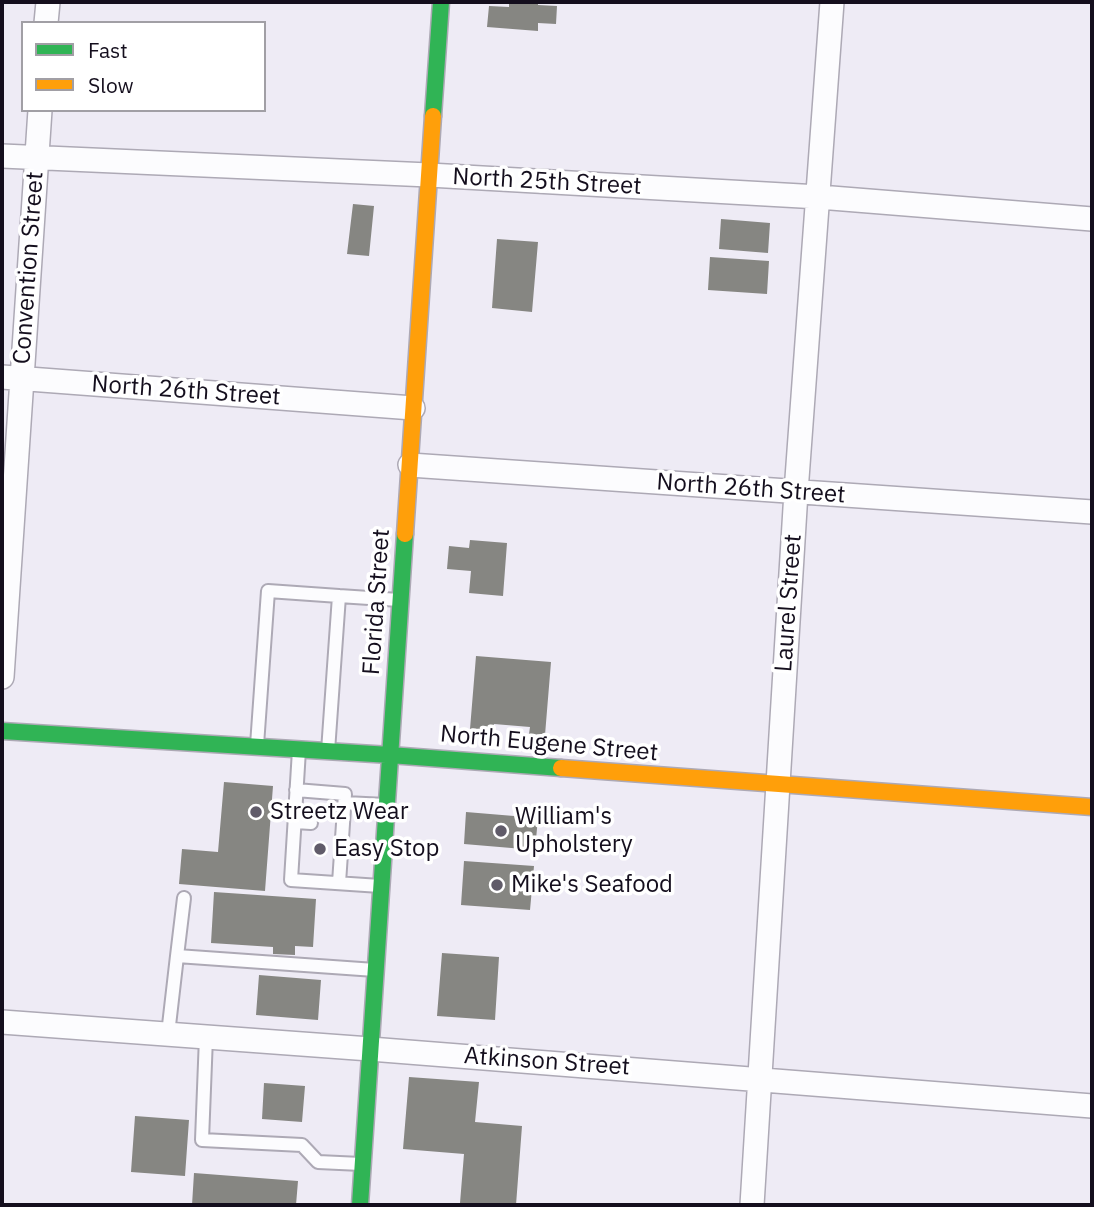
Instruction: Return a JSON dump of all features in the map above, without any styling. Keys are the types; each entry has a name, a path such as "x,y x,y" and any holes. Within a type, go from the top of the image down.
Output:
{"main road":[{"name":"Florida Street","path":"360,1205 441,2"},
{"name":"North Eugene Street","path":"2,731 390,755 1092,807"}],"street":[{"path":"46,21 48,2"},
{"name":"Laurel Street","path":"752,1205 796,492 832,2"},
{"name":"Convention Street","path":"2,677 12,378 40,112"},
{"name":"North 25th Street","path":"2,156 429,175 819,197 1092,219"},
{"name":"North 26th Street","path":"12,378 413,408"},
{"name":"North 26th Street","path":"410,465 1092,512"},
{"name":"Atkinson Street","path":"2,1022 761,1079 1092,1107"}],"lane":[{"path":"257,747 268,591 400,600"},
{"path":"328,751 340,596"},
{"path":"299,749 291,880 381,886"},
{"path":"296,790 345,794 338,824 336,853 339,883"},
{"path":"345,803 386,805"},
{"path":"295,822 311,823"},
{"path":"293,852 308,852"},
{"path":"168,1034 184,898"},
{"path":"177,956 375,970"},
{"path":"206,1037 202,1140 302,1145 318,1162 363,1164"}],"building":[{"path":"509,2 538,2 538,5 557,6 556,24 538,23 538,31 487,27 489,6 509,7"},
{"path":"353,204 374,206 369,256 347,254"},
{"path":"721,219 770,223 768,253 719,249"},
{"path":"497,239 538,242 532,312 492,308"},
{"path":"710,257 769,261 767,294 708,290"},
{"path":"470,540 507,543 503,596 469,593 471,571 447,569 449,546 469,548"},
{"path":"476,656 551,662 545,735 529,734 530,727 494,724 493,731 470,729"},
{"path":"224,782 273,786 265,891 179,884 182,849 218,852"},
{"name":"William's Upholstery","path":"466,812 538,818 535,850 464,844"},
{"name":"Mike's Seafood","path":"464,861 534,866 530,910 461,905"},
{"path":"214,892 316,899 313,947 295,946 295,955 273,954 273,947 211,943"},
{"path":"442,953 499,957 495,1020 437,1016"},
{"path":"259,975 321,980 318,1020 256,1015"},
{"path":"409,1077 479,1082 475,1122 522,1126 516,1205 460,1203 464,1154 403,1149"},
{"path":"264,1083 305,1086 302,1122 262,1119"},
{"path":"135,1116 189,1120 185,1176 131,1172"},
{"path":"194,1173 298,1181 296,1205 192,1205"}],"traffic: fast":[{"path":"433,116 441,2"},
{"path":"360,1205 405,534"},
{"path":"2,731 561,768"}],"traffic: slow":[{"path":"405,534 433,116"},
{"path":"561,768 1092,807"}],"place":[{"name":"Streetz Wear","path":"256,812"},
{"name":"William's Upholstery","path":"501,831"},
{"name":"Easy Stop","path":"320,849"},
{"name":"Mike's Seafood","path":"497,885"}]}
